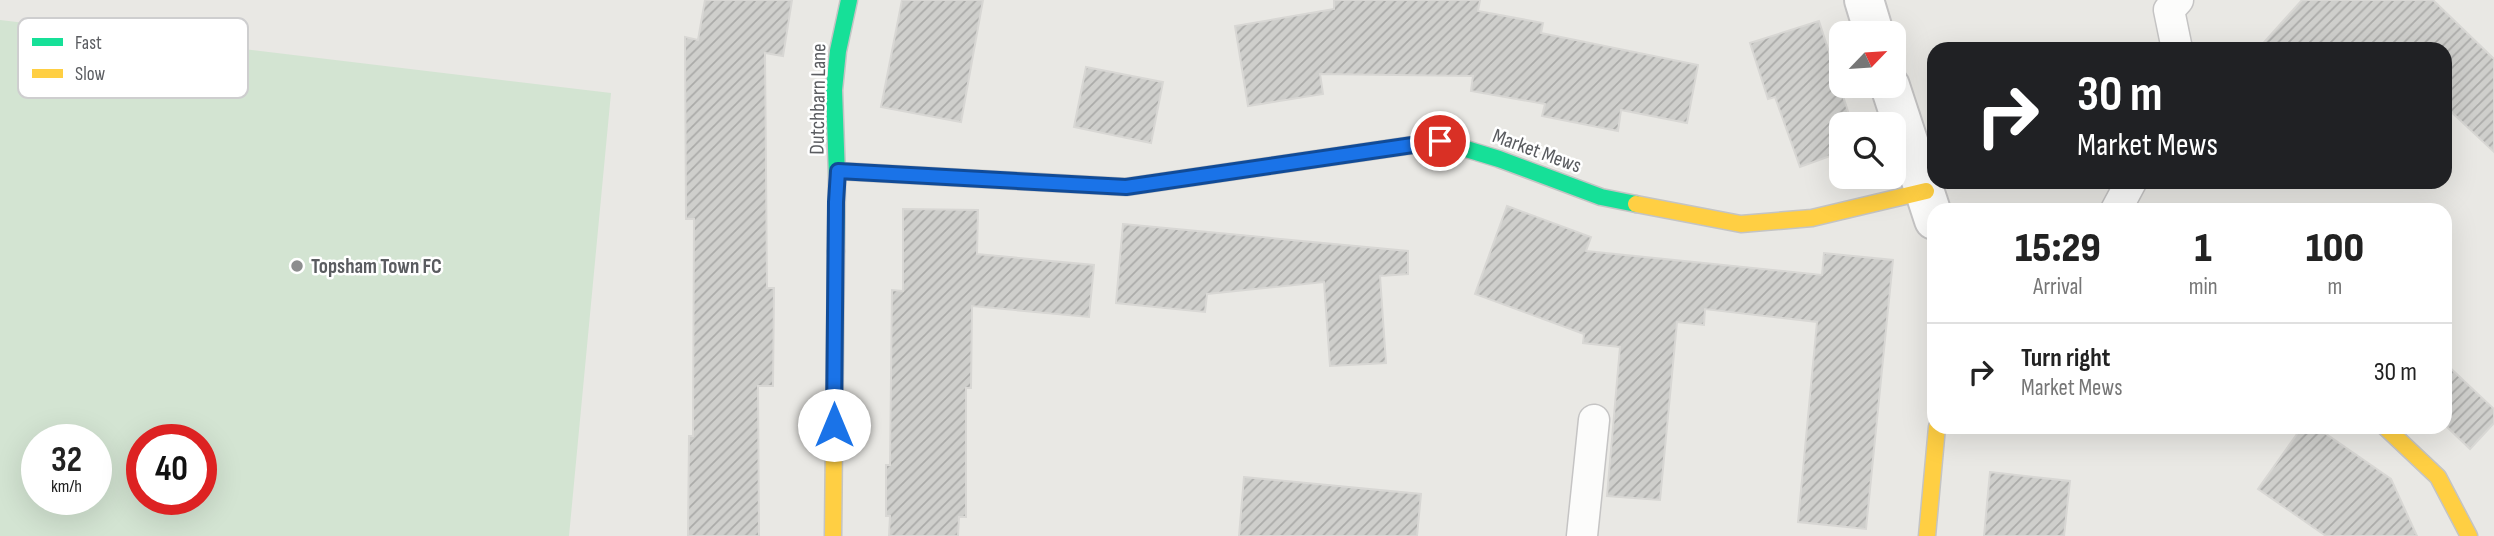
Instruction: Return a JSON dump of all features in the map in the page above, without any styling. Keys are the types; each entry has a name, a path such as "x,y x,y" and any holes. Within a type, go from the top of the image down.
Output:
{"street":[{"name":"Dutchbarn Lane","path":"833,536 838,171 834,101 839,36 849,0"},
{"path":"1864,0 1870,21"},
{"path":"1894,98 1929,203"},
{"name":"Market Mews","path":"838,171 1126,187 1440,141 1499,159 1601,197 1741,224 1927,205"},
{"path":"1927,536 1936,434"},
{"path":"2392,434 2438,477 2469,536"}],"lane":[{"path":"2176,42 2169,10 2178,0"},
{"path":"1582,536 1594,420"}],"green space":[{"name":"Topsham Town FC","path":"0,20 18,22 18,98 248,98 248,50 611,93 569,536 0,536"}],"building":[{"path":"705,0 792,0 783,56 765,53 767,288 774,288 773,386 758,386 759,536 688,536 689,436 693,436 694,219 686,219 685,37 698,40"},
{"path":"902,0 983,0 961,122 881,107"},
{"path":"1334,0 1480,0 1478,11 1543,23 1541,33 1698,65 1687,123 1621,110 1618,131 1542,116 1545,104 1471,91 1473,76 1320,74 1323,94 1248,106 1235,26 1334,9"},
{"path":"2302,0 2433,0 2494,59 2494,152 2452,113 2452,42 2264,42"},
{"path":"1819,21 1829,52 1829,98 1844,98 1848,112 1829,112 1829,156 1800,167 1775,97 1768,99 1750,43"},
{"path":"1086,67 1163,82 1151,143 1074,127"},
{"path":"1507,206 1591,237 1586,251 1822,275 1824,253 1893,260 1866,529 1798,522 1817,322 1705,309 1704,325 1677,322 1660,500 1607,496 1620,347 1583,343 1584,334 1475,294"},
{"path":"903,209 978,210 977,254 1094,265 1089,317 972,306 971,388 966,388 966,517 959,517 958,536 889,536 890,516 886,516 886,465 890,465 892,290 903,291"},
{"path":"1123,224 1408,251 1408,274 1380,276 1386,363 1330,366 1324,282 1207,294 1205,312 1116,303"},
{"path":"2452,370 2494,409 2494,423 2470,449 2452,432"},
{"path":"2297,434 2326,434 2391,479 2417,536 2326,536 2258,489"},
{"path":"1990,472 2070,481 2064,536 1984,536"},
{"path":"1244,477 1421,494 1417,536 1239,536"}],"traffic: fast":[{"path":"836,251 834,90 838,51 849,0"},
{"path":"838,171 1126,187 1440,141 1499,159 1601,197 1636,204"}],"traffic: slow":[{"path":"1636,204 1741,224 1812,218 1926,191"},
{"path":"833,536 836,251"},
{"path":"1927,536 1936,434"},
{"path":"2392,434 2438,477 2469,536"}],"place":[{"name":"Topsham Town FC","path":"297,266"}],"route":[{"path":"834,425 838,171 1126,187 1440,141"}]}
